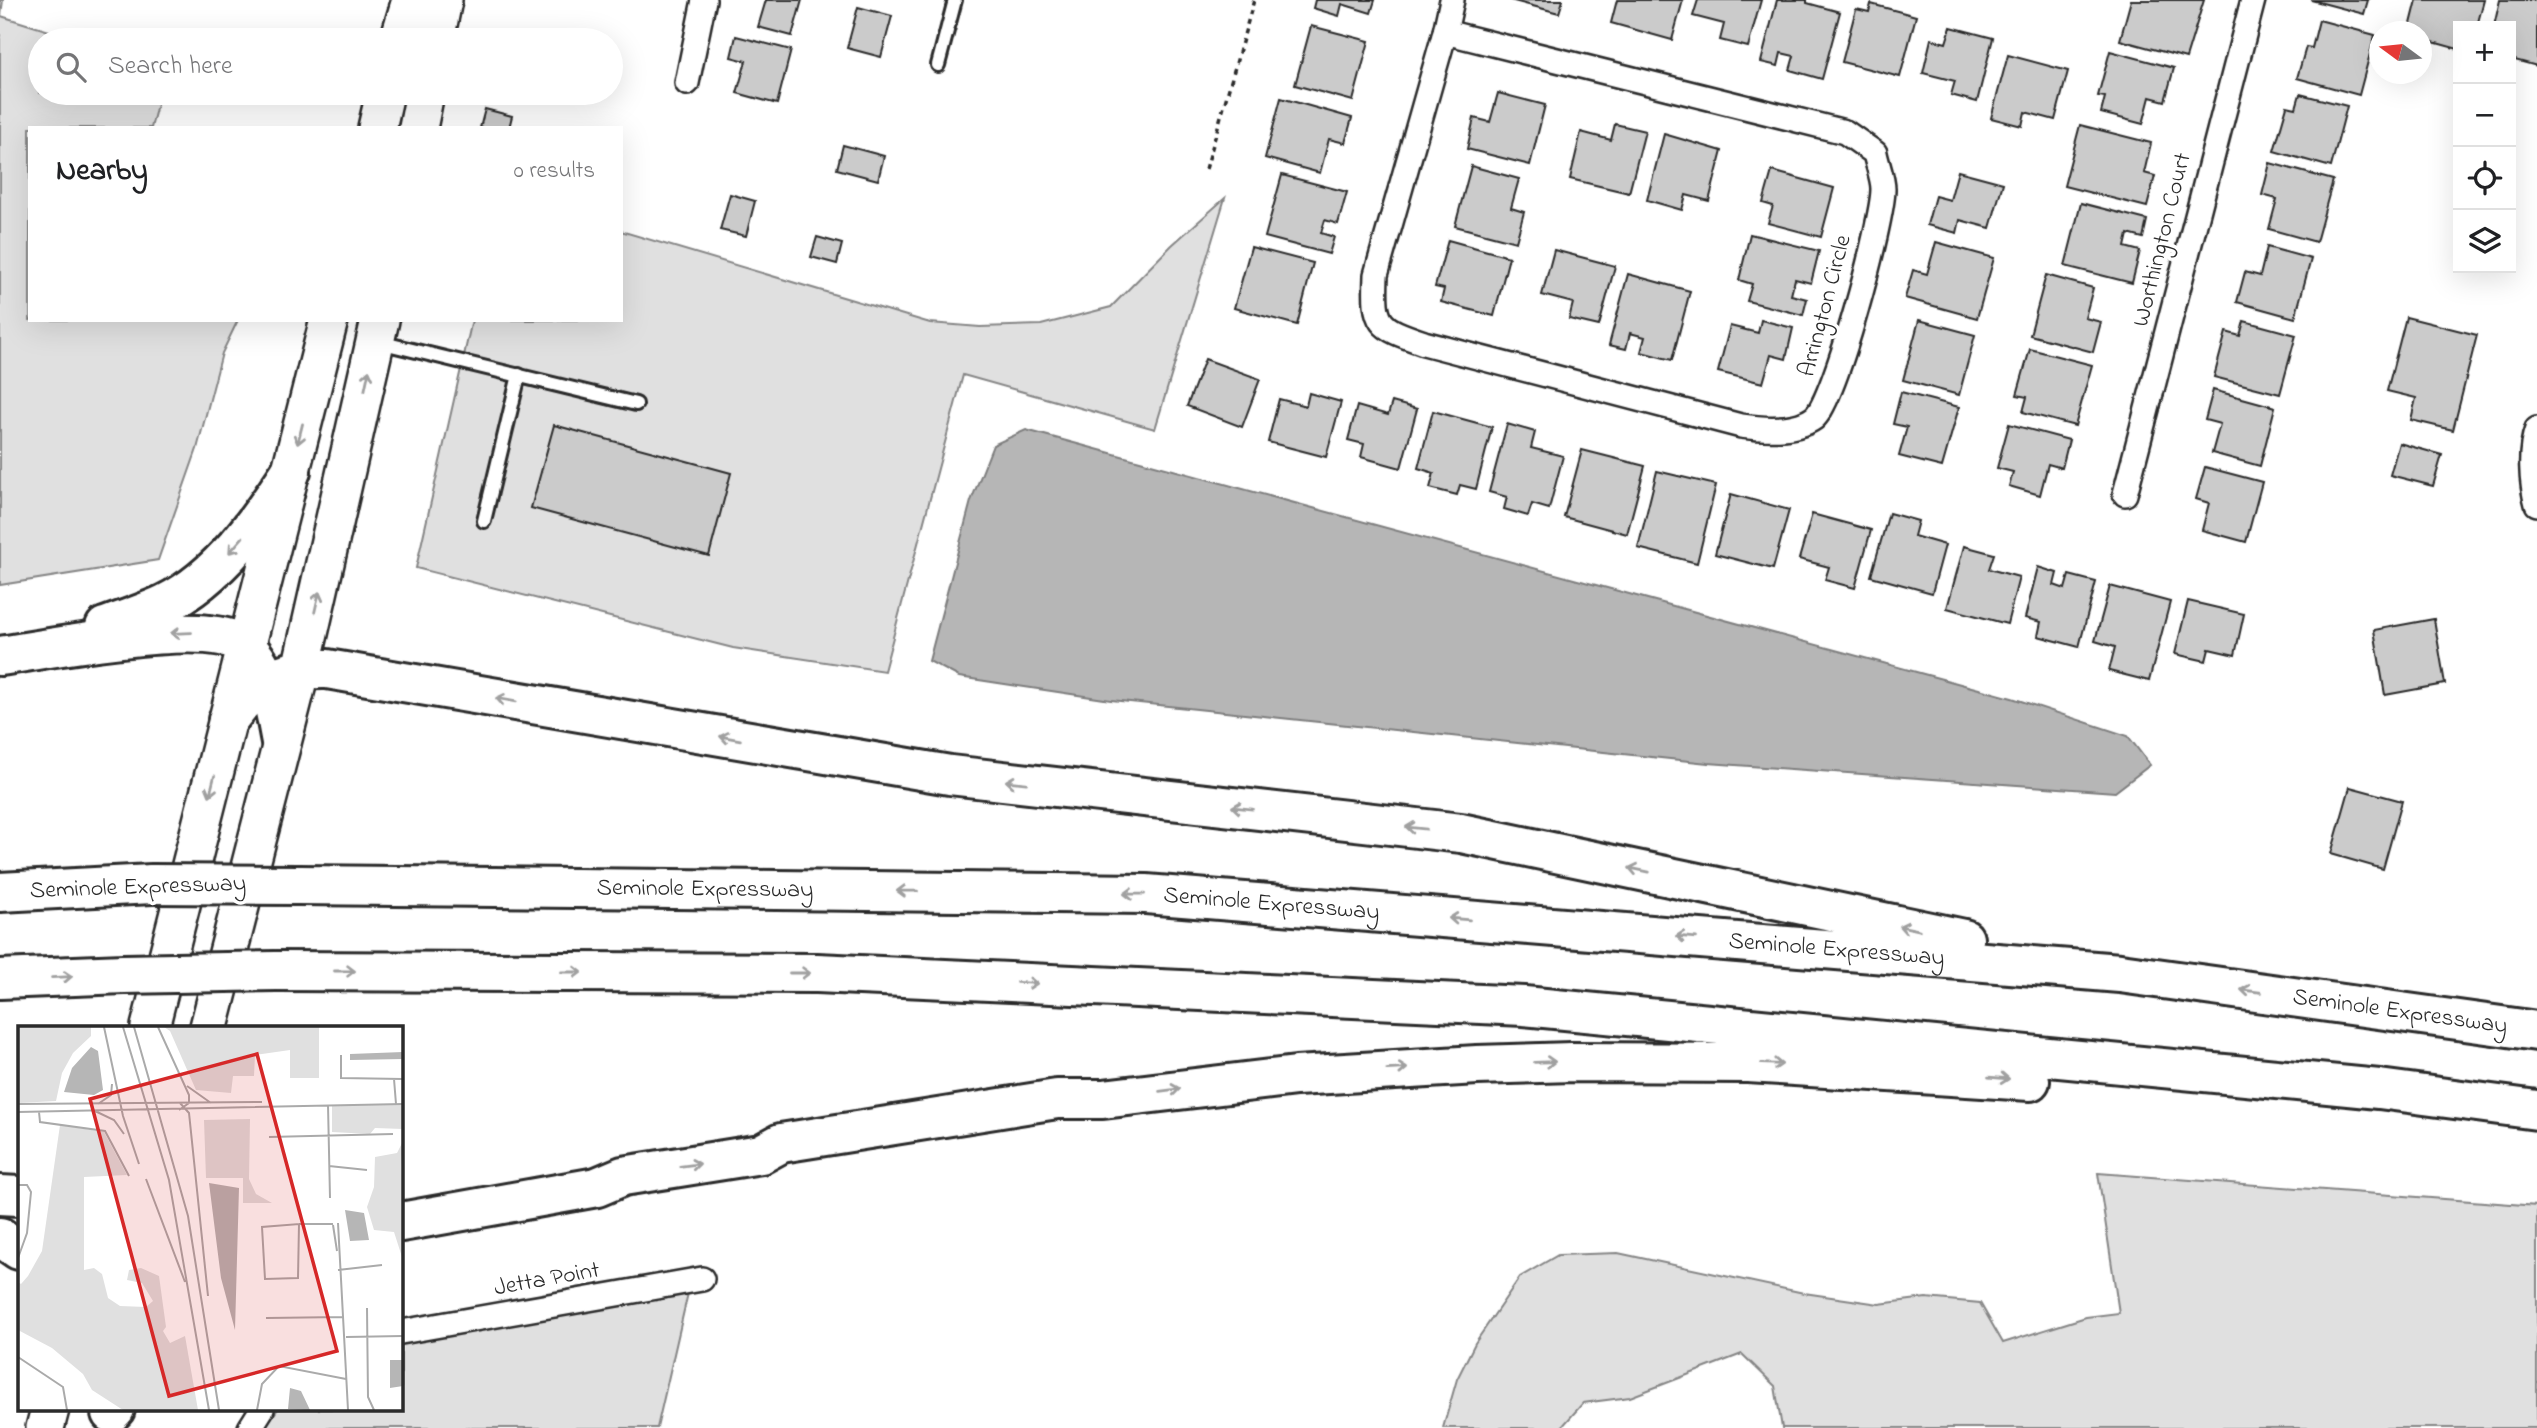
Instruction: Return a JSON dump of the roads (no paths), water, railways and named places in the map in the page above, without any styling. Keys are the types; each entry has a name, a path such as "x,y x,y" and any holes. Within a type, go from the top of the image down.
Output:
{"highway":[{"path":"46,650 167,603 217,566 262,515 291,471"},
{"path":"0,656 180,632 216,634 246,647 284,675"},
{"path":"228,720 246,694 284,675 327,669 950,775 1461,833 2120,972"},
{"path":"281,742 284,675"},
{"name":"Seminole Expressway","path":"0,892 152,884 1146,894 2120,972 2537,1031"},
{"path":"0,979 276,971 817,973 1524,1006 2379,1088 2537,1110"},
{"path":"402,1222 597,1187 622,1176 761,1154 779,1158 890,1143 1058,1115 1103,1099 1220,1084 1372,1070 1572,1062 1702,1062 1862,1069 2144,1090 2537,1130"},
{"path":"402,1196 594,1172 622,1176"},
{"path":"0,1195 18,1196"},
{"path":"0,1237 18,1249"}],"main road":[{"path":"403,28 411,0"},
{"path":"437,28 443,0"},
{"path":"377,126 382,105"},
{"path":"418,126 423,105"},
{"path":"150,1026 328,322"},
{"path":"284,675 378,331"},
{"path":"209,1026 281,742"},
{"path":"45,1428 50,1410"}],"street":[{"path":"687,83 704,0"},
{"name":"Arrington Circle","path":"1445,32 1844,132 1875,153 1883,190 1853,323 1828,396 1813,418 1775,431 1741,426 1423,343 1387,331 1375,310 1376,275 1452,0"},
{"name":"Worthington Court","path":"2125,494 2253,0"},
{"path":"2537,429 2533,439 2533,491 2537,504"},
{"name":"Jetta Point","path":"402,1332 702,1279"},
{"path":"250,1428 261,1410"}],"lane":[{"path":"938,65 955,0"},
{"path":"378,331 519,375 636,404"},
{"path":"484,521 519,375"}]}
